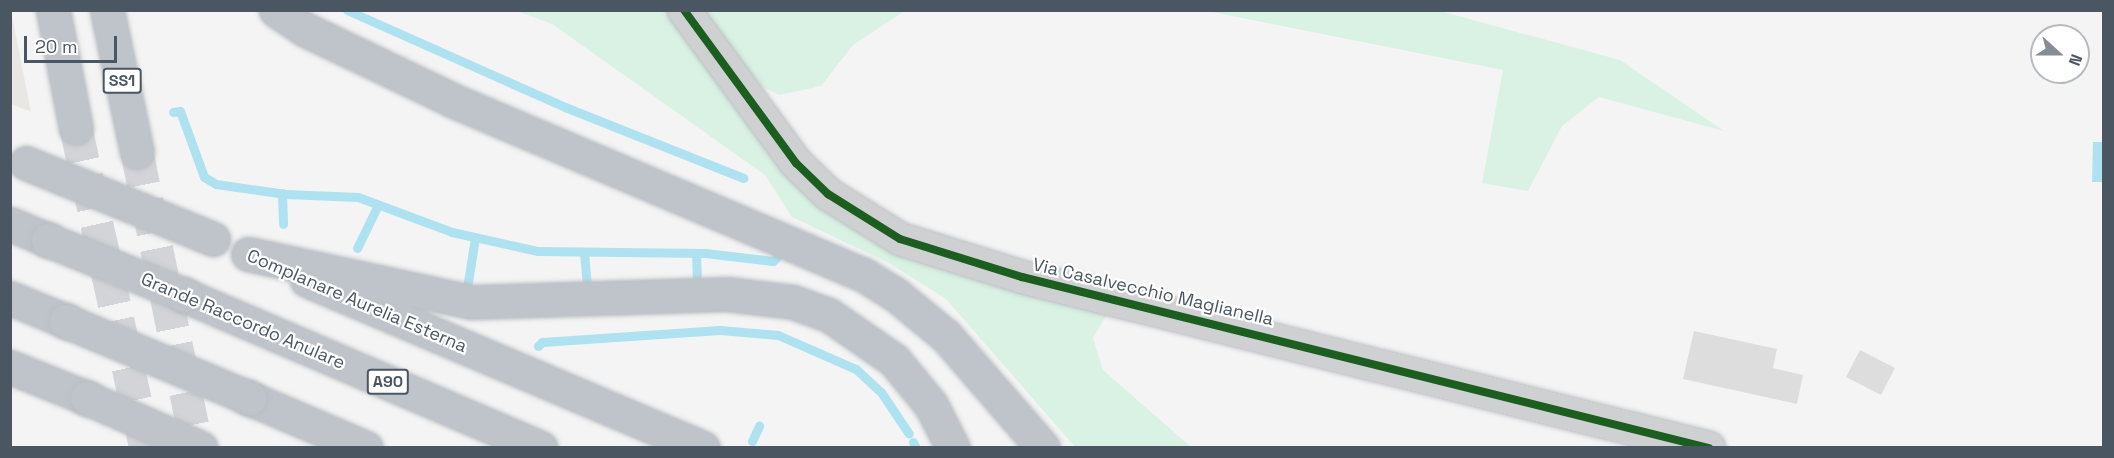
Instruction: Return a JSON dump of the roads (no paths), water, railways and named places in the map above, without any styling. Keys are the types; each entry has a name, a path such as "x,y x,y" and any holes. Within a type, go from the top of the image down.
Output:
{"highway":[{"name":"SS1","path":"106,10 136,152"},
{"path":"276,10 304,29 454,101 864,275 896,294 946,336 1043,447"},
{"path":"53,14 76,128"},
{"name":"Complanare Aurelia Esterna","path":"18,160 213,239 703,447"},
{"name":"Grande Raccordo Anulare","path":"10,225 235,317 541,447"},
{"path":"248,254 471,302 727,294 793,302 829,315 894,360 931,405 953,447"},
{"path":"10,298 366,447"},
{"path":"20,374 87,398 201,447"}],"street":[{"name":"Via Casalvecchio Maglianella","path":"684,10 796,163 828,194 900,239 1022,277 1709,447"}],"water":[{"path":"2093,142 2103,142 2103,182 2092,182"}],"waterway":[{"path":"347,10 565,107 743,178"},
{"path":"173,112 180,111 204,177 216,184 285,194 358,197 452,232 538,251 705,253 773,261 780,254"},
{"path":"282,193 283,224"},
{"path":"357,248 378,205"},
{"path":"467,288 475,238"},
{"path":"584,252 587,288"},
{"path":"696,253 697,278"},
{"path":"538,346 542,342 720,330 778,335 856,369 881,392 909,434"},
{"path":"752,441 759,426"},
{"path":"913,442 916,448"}],"tunnel":[{"path":"76,128 146,448"},
{"path":"137,152 197,448"}]}
